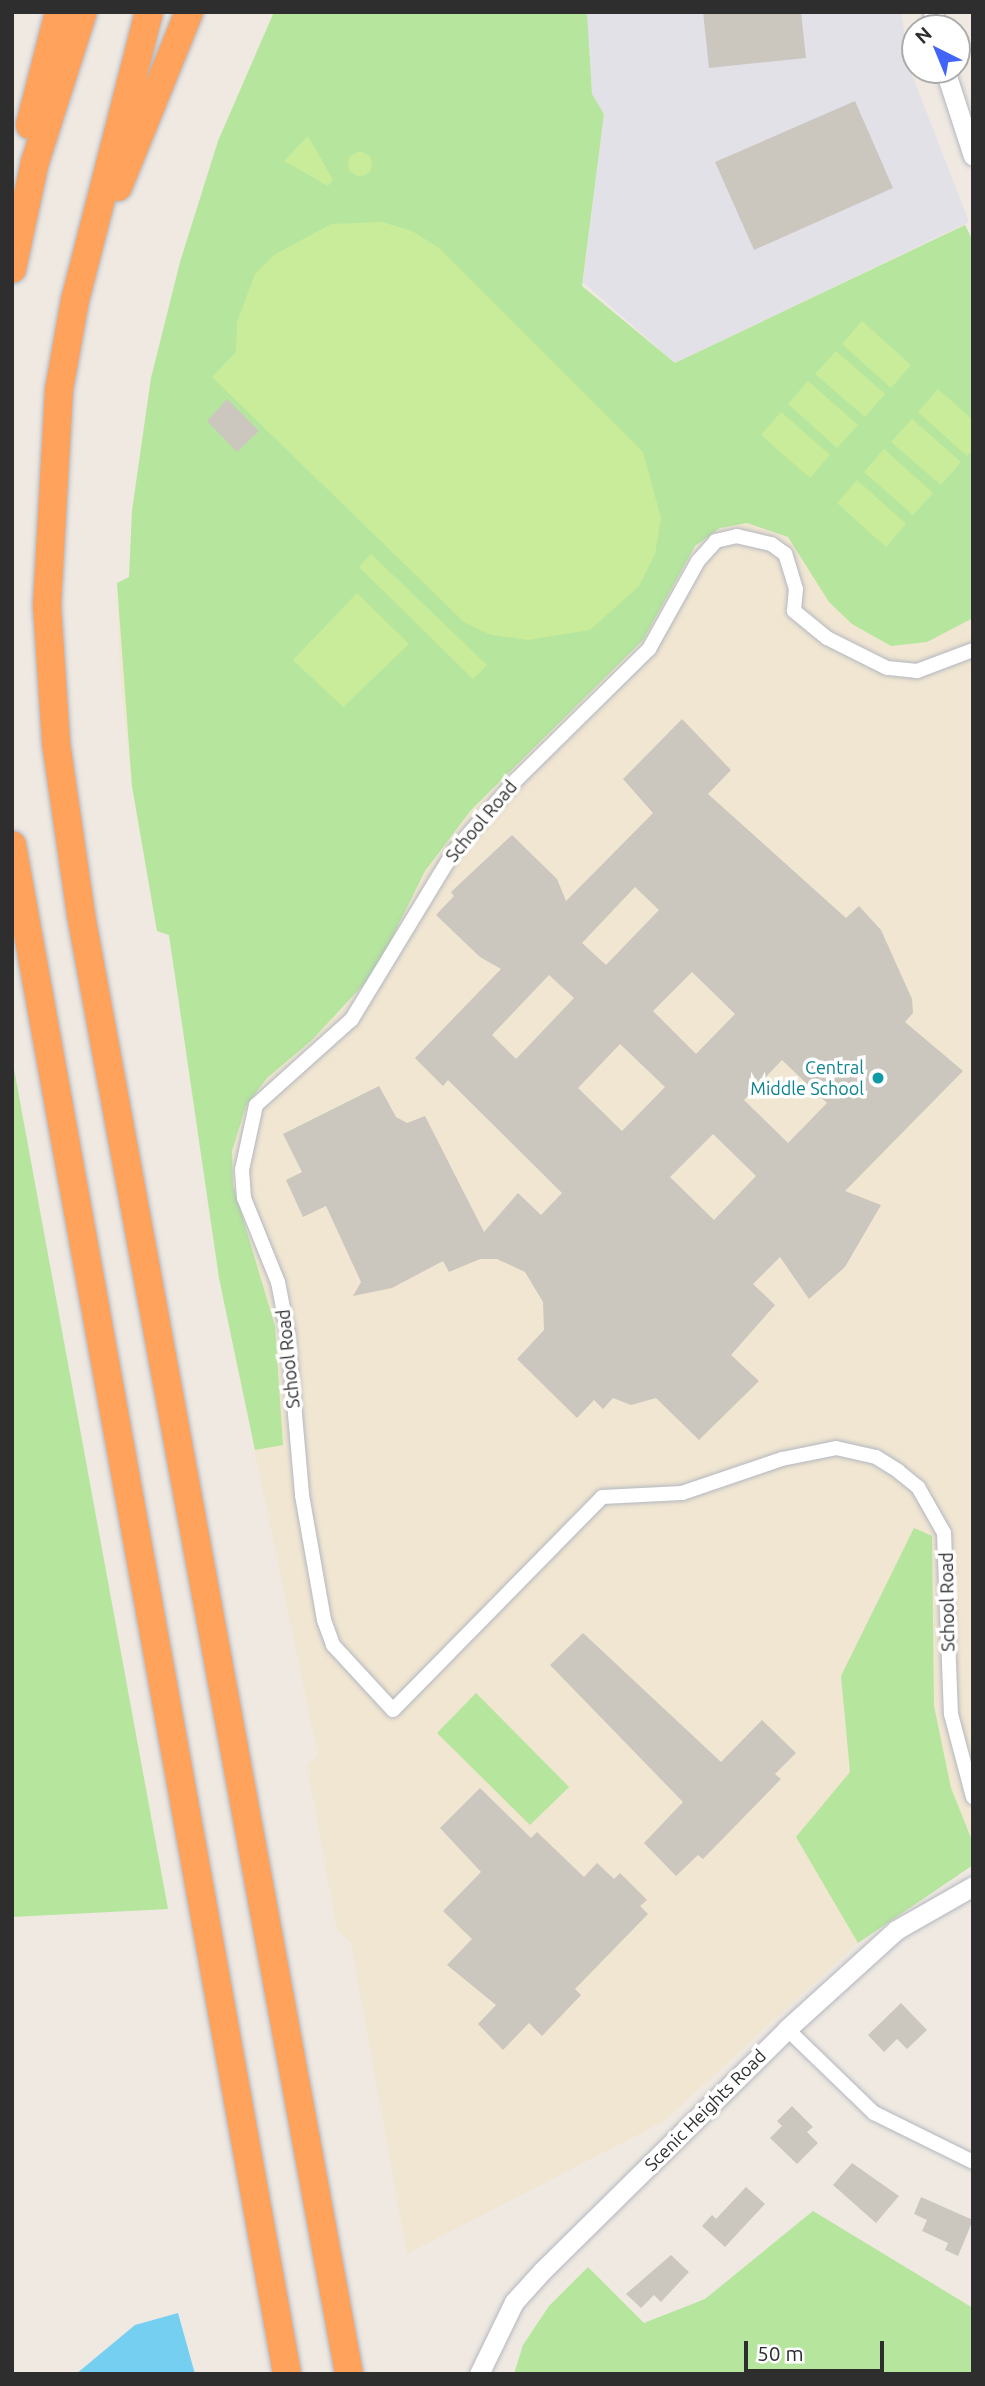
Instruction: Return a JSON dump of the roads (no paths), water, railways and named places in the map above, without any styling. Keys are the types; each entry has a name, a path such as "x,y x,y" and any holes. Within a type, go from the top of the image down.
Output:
{"highway":[{"path":"12,223 40,74 59,12"},
{"path":"12,269 36,162 83,12"},
{"path":"149,12 75,300 50,487 47,606 56,743 84,929 349,2374"},
{"path":"75,300 188,12"},
{"path":"12,845 287,2374"},
{"path":"338,2311 356,2374"}],"street":[{"path":"950,84 973,156"},
{"name":"School Road","path":"973,650 917,671 887,668 827,638 794,611 796,589 785,554 771,544 737,536 716,541 698,561 649,649 517,779 454,850 352,1019 256,1105 242,1170 244,1198 278,1282 288,1334 302,1495 324,1620 333,1645 393,1710 602,1497 682,1493 782,1459 836,1448 876,1457 898,1471 918,1487 944,1533 951,1714 973,1797"},
{"name":"Scenic Heights Road","path":"479,2374 514,2302 543,2270 787,2029 896,1930 973,1886"},
{"path":"787,2029 874,2113 973,2162"}],"water":[{"path":"178,2313 195,2374 76,2374 135,2325"}],"place":[{"name":"Central Middle School","path":"878,1078"}]}
